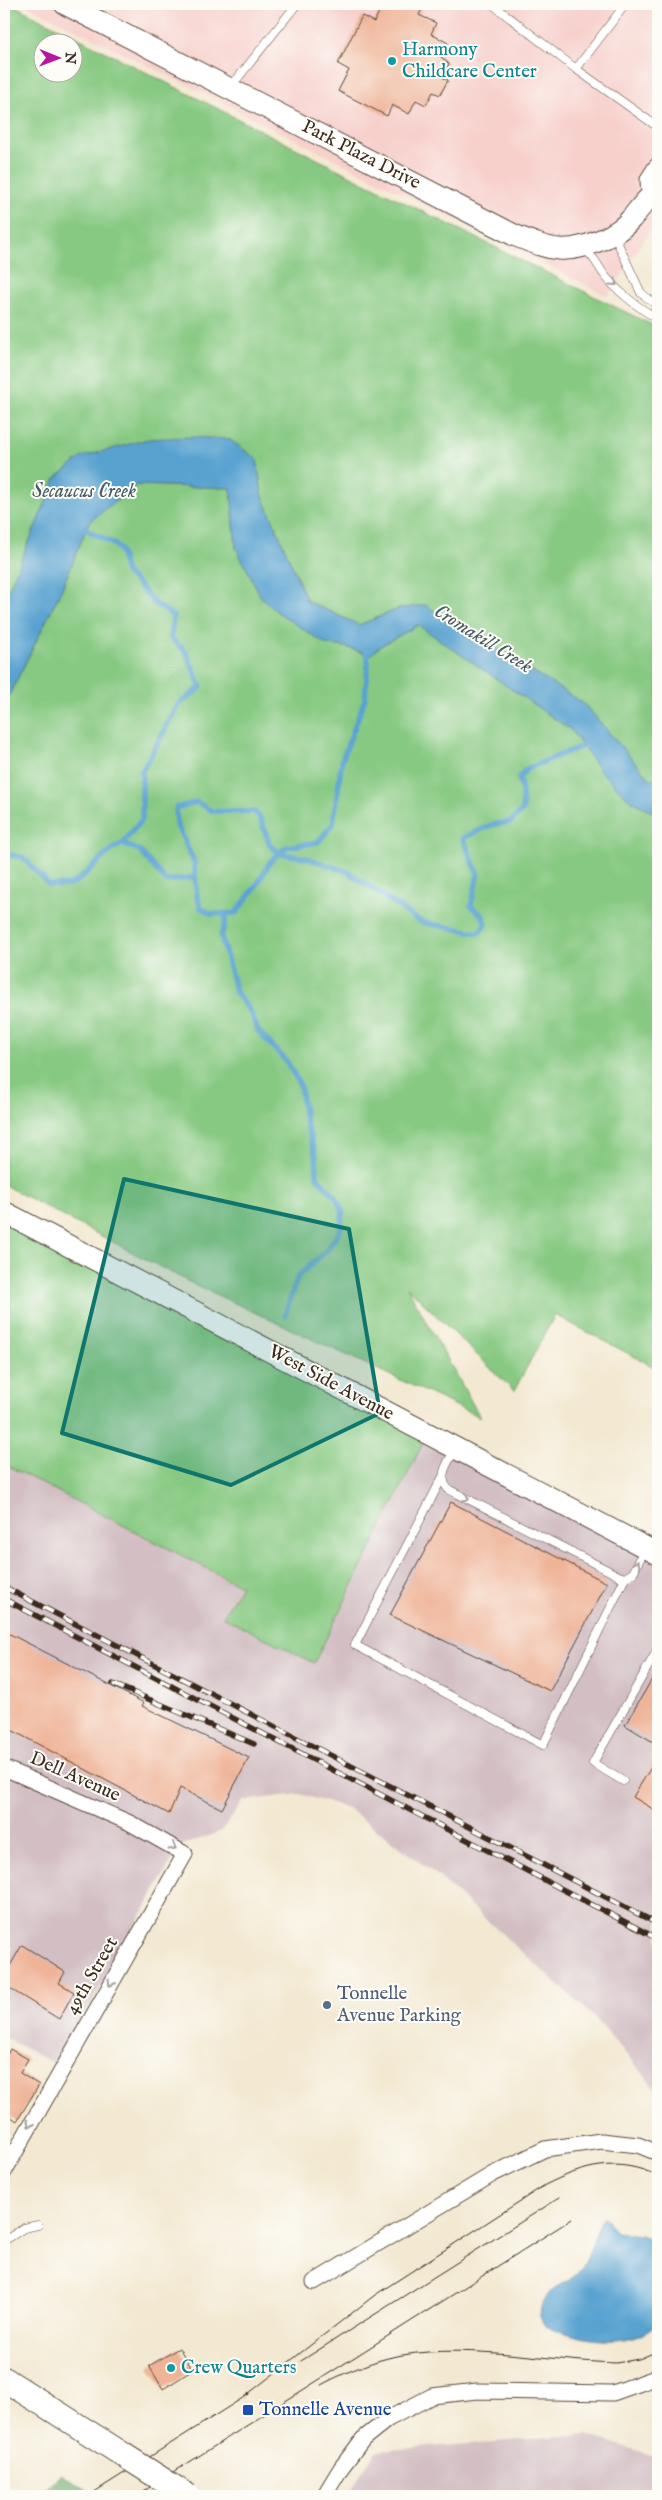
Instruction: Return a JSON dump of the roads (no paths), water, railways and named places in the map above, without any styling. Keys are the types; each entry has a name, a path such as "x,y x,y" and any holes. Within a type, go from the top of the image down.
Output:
{"main road":[{"path":"4,2378 188,2496"}],"street":[{"name":"Park Plaza Drive","path":"65,4 514,235 545,247 572,250 582,248 614,234 625,226 655,194 651,180 658,169"},
{"name":"West Side Avenue","path":"4,1212 652,1551"},
{"name":"Dell Avenue","path":"4,1768 130,1823"},
{"name":"49th Street","path":"4,2172 8,2151 185,1854 130,1823"},
{"path":"314,2282 494,2174 545,2149 600,2141 638,2145 658,2153"},
{"path":"324,2496 341,2468 363,2439 388,2420 432,2396 477,2391 614,2392 658,2377"}],"lane":[{"path":"230,88 297,4"},
{"path":"492,4 658,127"},
{"path":"576,68 624,6"},
{"path":"614,234 641,293 658,306"},
{"path":"582,248 594,256 604,274 638,307 658,319"},
{"path":"456,1448 355,1645 543,1745 624,1578 633,1573 652,1551"},
{"path":"442,1478 448,1489 624,1578"},
{"path":"623,1781 593,1763 658,1649"},
{"path":"4,2241 19,2230 38,2225"}],"water":[{"name":"Secaucus Creek","path":"188,437 229,439 257,459 262,494 307,601 359,625 398,609 425,605 583,703 649,778 658,781 658,815 629,799 601,772 571,730 418,625 379,647 371,655 345,647 325,644 276,611 261,597 236,548 231,488 136,485 89,522 61,591 4,706 4,600 56,478 82,457 148,439"},
{"path":"602,2218 606,2219 616,2232 641,2235 658,2242 658,2322 646,2331 633,2337 618,2340 588,2338 558,2331 545,2326 539,2316 546,2296 575,2276 581,2269"}],"waterway":[{"path":"81,527 114,544 120,550 126,573 154,603 173,616 171,638 186,652 201,687 178,705 142,771 142,819 122,844 139,850 166,881 195,877"},
{"path":"366,647 368,662 365,699 342,760 333,824 318,842 286,847 279,853 270,862 257,885 236,913 211,914 201,908 197,896 194,862 177,825 176,808 197,802 212,811 255,812 260,818 270,845 279,853 307,858 348,872 421,922 478,933 486,924 483,916 471,906 478,874 463,838 491,825 510,822 523,810 519,778 526,769 587,744"},
{"path":"4,854 23,857 49,885 69,885 82,877 108,853 122,844"},
{"path":"226,915 221,936 236,993 250,1011 258,1031 287,1062 300,1085 305,1119 316,1156 317,1177 336,1197 343,1213 340,1231 325,1252 298,1276 285,1315"}],"tram line":[{"path":"244,2397 375,2295 545,2185 573,2173 601,2166 629,2166 658,2176"},
{"path":"301,2361 559,2198"},
{"path":"136,2496 572,2219"},
{"path":"321,2385 345,2373 372,2363 415,2353 443,2351 501,2353 616,2363 639,2359 658,2351"},
{"path":"88,2496 249,2394"}],"railway":[{"path":"4,1587 658,1924"},
{"path":"4,1599 658,1939"},
{"path":"113,1684 254,1744"}],"place":[{"name":"Harmony Childcare Center","path":"392,61"},
{"name":"Tonnelle Avenue Parking","path":"327,2005"},
{"name":"Crew Quarters","path":"171,2368"},
{"name":"Tonnelle Avenue","path":"248,2410"}],"water label":[{"name":"Cromakill Creek","path":"483,639"}]}
